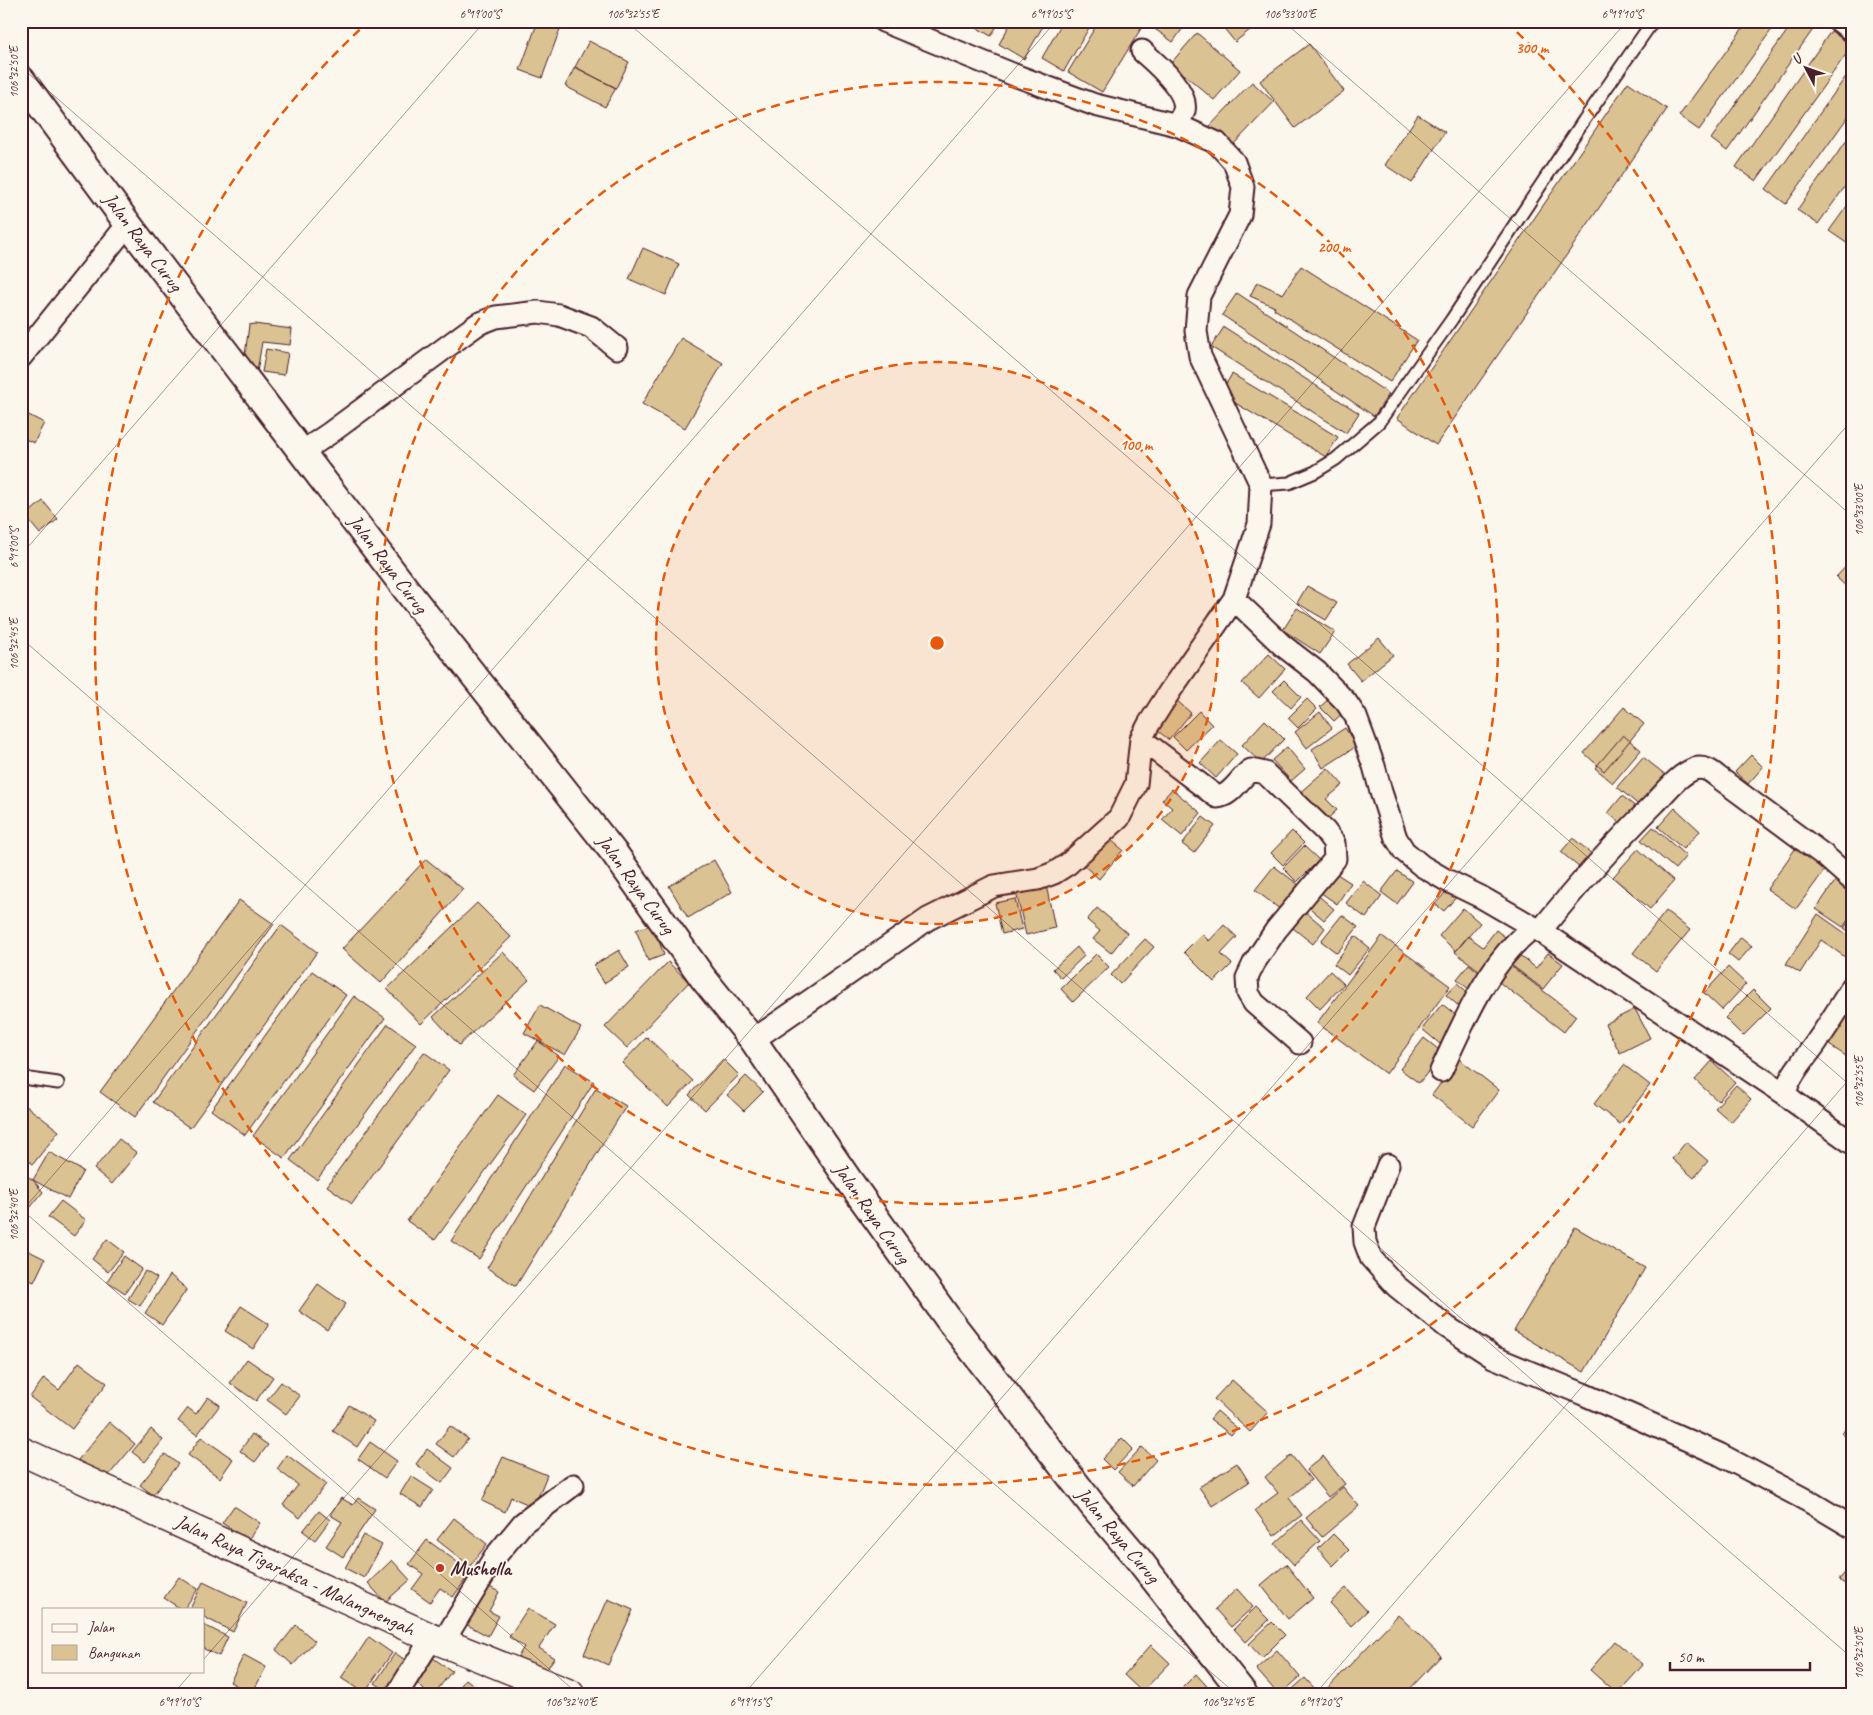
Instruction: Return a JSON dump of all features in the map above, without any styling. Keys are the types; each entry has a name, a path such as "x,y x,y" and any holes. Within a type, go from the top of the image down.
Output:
{"main road":[{"name":"Jalan Raya Tigaraksa - Malangnengah","path":"21,1451 437,1640 564,1693"}],"street":[{"path":"753,1040 928,919 994,886 1038,879 1054,873 1068,864 1119,818 1136,784 1142,738 1165,699 1234,599 1259,524 1261,485 1200,356 1196,331 1199,296 1240,215 1243,187 1234,162 1218,143 1177,126 1095,105 1017,76 883,21"},
{"path":"1142,50 1171,79 1182,98 1184,110 1177,126"},
{"name":"Jalan Raya Curug","path":"21,79 128,224 415,601 615,854 703,978 753,1040 848,1179 949,1320 1029,1425 1163,1590 1244,1694"},
{"path":"21,357 128,224"},
{"path":"302,452 330,434 478,324 496,317 538,312 559,315 592,327 617,348"},
{"path":"1234,599 1282,645 1317,672 1346,702 1356,717 1374,766 1380,792 1396,838 1404,851 1422,866 1536,930 1785,1094 1793,1102 1852,1143"},
{"path":"1142,738 1217,797 1229,792 1251,770 1265,773 1325,831 1334,843 1335,859 1276,930 1254,963 1247,978 1248,994 1254,1002 1300,1043"},
{"path":"1441,1071 1478,995 1517,940 1536,930 1624,834 1682,776 1696,769 1707,769 1825,856 1852,880"},
{"path":"1785,1094 1792,1076 1819,1039 1852,987"},
{"path":"1388,1165 1364,1227 1365,1242 1370,1258 1396,1286 1447,1327 1493,1357 1719,1454 1810,1502 1852,1527"},
{"path":"397,1694 494,1558 523,1523 573,1485"}],"lane":[{"path":"1261,485 1289,483 1315,472 1336,459 1379,422 1452,319 1584,120 1653,21"},
{"path":"1831,21 1852,37"},
{"path":"21,1074 30,1079 58,1083"}],"building":[{"path":"538,21 563,21 542,78 520,70"},
{"path":"965,21 1000,21 991,36"},
{"path":"1012,21 1046,21 1024,59 999,44"},
{"path":"1063,21 1093,21 1064,71 1042,58"},
{"path":"1099,21 1188,21 1173,42 1145,22 1102,92 1068,72"},
{"path":"1218,21 1261,21 1235,42"},
{"path":"1748,21 1778,21 1699,130 1679,116"},
{"path":"1794,21 1819,21 1727,151 1711,139"},
{"path":"1831,31 1852,46 1756,181 1736,167"},
{"path":"1197,33 1240,70 1214,100 1171,63"},
{"path":"589,41 629,62 616,88 575,67"},
{"path":"1309,44 1344,91 1295,128 1260,81"},
{"path":"575,67 616,88 605,107 565,86"},
{"path":"1852,68 1852,111 1786,204 1766,189"},
{"path":"1252,82 1274,102 1231,147 1209,127"},
{"path":"1628,82 1667,109 1436,445 1397,418"},
{"path":"1418,115 1445,132 1412,183 1385,165"},
{"path":"1852,133 1852,177 1818,224 1797,210"},
{"path":"1852,199 1852,239 1848,244 1829,231"},
{"path":"643,248 679,264 666,295 629,279"},
{"path":"1301,266 1417,340 1390,382 1274,309 1275,307 1250,296 1257,282 1283,294"},
{"path":"1237,293 1389,394 1374,416 1222,315"},
{"path":"249,325 292,329 290,345 262,342 257,372 243,370"},
{"path":"1224,327 1359,413 1346,433 1211,347"},
{"path":"681,338 723,363 685,428 642,404"},
{"path":"266,349 288,353 284,375 262,372"},
{"path":"1232,374 1338,437 1326,457 1220,394"},
{"path":"21,411 44,423 34,443 21,437"},
{"path":"43,501 58,519 40,534 25,516"},
{"path":"1852,560 1852,592 1836,577"},
{"path":"1307,586 1337,603 1326,620 1297,603"},
{"path":"1297,608 1335,632 1320,654 1283,630"},
{"path":"1379,638 1393,655 1361,681 1347,664"},
{"path":"1269,654 1285,669 1259,698 1242,683"},
{"path":"1284,680 1301,697 1291,708 1273,691"},
{"path":"1334,694 1348,708 1334,721 1320,707"},
{"path":"1175,699 1191,713 1169,740 1152,726"},
{"path":"1307,699 1317,709 1298,728 1288,718"},
{"path":"1624,707 1644,724 1604,771 1584,753"},
{"path":"1199,711 1212,725 1186,750 1173,737"},
{"path":"1320,712 1332,728 1307,748 1295,732"},
{"path":"1265,720 1284,739 1261,763 1242,745"},
{"path":"1345,728 1357,746 1323,768 1312,749"},
{"path":"1623,735 1641,750 1613,783 1595,768"},
{"path":"1221,740 1237,754 1216,778 1200,763"},
{"path":"1287,747 1305,769 1291,781 1272,760"},
{"path":"1751,755 1763,767 1748,784 1735,772"},
{"path":"1643,757 1667,776 1641,807 1617,787"},
{"path":"1328,768 1343,785 1326,799 1337,810 1323,823 1297,795"},
{"path":"1172,789 1201,813 1182,836 1162,820 1172,808 1162,800"},
{"path":"1622,796 1637,808 1623,825 1608,813"},
{"path":"1675,808 1700,831 1683,849 1658,827"},
{"path":"1203,817 1215,826 1194,853 1182,844"},
{"path":"1653,827 1686,856 1675,869 1641,840"},
{"path":"1292,831 1304,843 1283,865 1271,853"},
{"path":"1105,835 1123,850 1099,879 1081,863"},
{"path":"1573,838 1593,855 1581,869 1561,852"},
{"path":"1800,842 1830,863 1796,909 1767,889"},
{"path":"1304,846 1319,860 1297,882 1283,868"},
{"path":"1638,849 1674,881 1650,909 1613,877"},
{"path":"426,859 463,889 381,983 342,949"},
{"path":"714,860 732,892 688,918 669,886"},
{"path":"1274,866 1300,886 1281,910 1255,890"},
{"path":"1331,870 1351,883 1337,904 1317,890"},
{"path":"1397,871 1413,882 1397,904 1381,892"},
{"path":"1836,880 1852,891 1852,915 1843,927 1816,909"},
{"path":"1363,881 1382,896 1366,918 1346,903"},
{"path":"1046,885 1055,928 1026,935 1016,892"},
{"path":"1451,886 1459,894 1444,911 1435,904"},
{"path":"1314,892 1334,909 1324,920 1304,903"},
{"path":"1015,899 1022,929 1002,934 995,903"},
{"path":"239,900 274,924 135,1117 100,1092"},
{"path":"477,903 511,937 421,1024 387,989"},
{"path":"1097,908 1127,933 1111,953 1093,939 1100,931 1087,920"},
{"path":"1463,908 1480,923 1456,951 1439,936"},
{"path":"1302,909 1325,928 1313,944 1289,925"},
{"path":"1666,911 1690,930 1656,971 1633,953"},
{"path":"1818,914 1852,938 1852,962 1821,940 1800,973 1786,964"},
{"path":"1342,915 1358,927 1337,953 1321,941"},
{"path":"1852,917 1852,934 1844,928"},
{"path":"653,924 664,955 648,961 636,930"},
{"path":"281,925 317,952 190,1128 153,1102"},
{"path":"1224,925 1237,937 1221,954 1232,964 1214,982 1184,952 1202,934 1209,941"},
{"path":"1496,930 1510,941 1484,974 1455,952 1468,936 1483,947"},
{"path":"1355,936 1370,948 1348,975 1334,964"},
{"path":"1382,936 1450,986 1386,1074 1317,1023"},
{"path":"1741,937 1752,946 1738,962 1728,954"},
{"path":"1145,939 1154,947 1120,984 1111,975"},
{"path":"1077,947 1084,956 1061,978 1053,969"},
{"path":"619,950 629,967 604,983 594,965"},
{"path":"503,952 529,980 459,1045 433,1017"},
{"path":"1548,953 1563,964 1543,989 1510,964 1518,954 1536,968"},
{"path":"1096,954 1109,967 1073,1002 1061,989"},
{"path":"668,962 689,982 627,1048 605,1027"},
{"path":"1469,964 1485,977 1472,992 1457,979"},
{"path":"1511,966 1576,1016 1564,1032 1499,982"},
{"path":"1728,967 1746,984 1722,1010 1704,993"},
{"path":"312,971 346,995 245,1135 211,1110"},
{"path":"1330,971 1344,984 1320,1009 1307,996"},
{"path":"1457,983 1471,995 1461,1008 1446,995"},
{"path":"1753,990 1771,1008 1743,1036 1725,1018"},
{"path":"354,996 385,1018 284,1158 253,1136"},
{"path":"1442,1004 1461,1019 1440,1044 1422,1029"},
{"path":"540,1005 581,1028 565,1055 524,1033"},
{"path":"1635,1009 1650,1038 1620,1053 1605,1024"},
{"path":"1844,1011 1852,1017 1852,1054 1849,1058 1823,1041"},
{"path":"388,1024 416,1044 317,1180 290,1160"},
{"path":"647,1037 693,1081 668,1107 622,1063"},
{"path":"1424,1038 1443,1053 1419,1083 1400,1069"},
{"path":"538,1041 559,1056 534,1090 513,1075"},
{"path":"424,1052 449,1070 352,1204 327,1186"},
{"path":"723,1059 739,1075 705,1110 689,1095"},
{"path":"1459,1059 1499,1090 1472,1126 1432,1095"},
{"path":"1712,1061 1735,1082 1718,1101 1695,1080"},
{"path":"565,1064 594,1082 479,1259 451,1241"},
{"path":"1624,1065 1650,1085 1620,1124 1594,1104"},
{"path":"746,1076 763,1092 744,1111 727,1095"},
{"path":"1736,1085 1751,1099 1731,1122 1715,1108"},
{"path":"596,1088 626,1106 516,1286 487,1268"},
{"path":"498,1095 526,1115 435,1240 407,1221"},
{"path":"21,1102 59,1131 33,1164 21,1155"},
{"path":"119,1139 137,1153 112,1184 94,1169"},
{"path":"1686,1142 1708,1161 1694,1178 1672,1159"},
{"path":"49,1152 83,1171 68,1199 33,1180"},
{"path":"21,1172 33,1180 43,1192 21,1219"},
{"path":"61,1201 86,1220 74,1236 48,1217"},
{"path":"1575,1227 1645,1268 1584,1372 1514,1331"},
{"path":"107,1239 124,1252 108,1272 92,1259"},
{"path":"21,1247 45,1259 34,1282 21,1276"},
{"path":"124,1256 142,1269 125,1293 107,1281"},
{"path":"145,1271 157,1278 140,1306 128,1299"},
{"path":"170,1275 187,1289 162,1325 145,1313"},
{"path":"318,1284 346,1304 327,1330 299,1311"},
{"path":"241,1306 269,1324 253,1349 225,1331"},
{"path":"247,1359 273,1377 256,1401 230,1383"},
{"path":"79,1362 107,1383 72,1429 30,1397 44,1378 59,1390"},
{"path":"1232,1380 1268,1412 1250,1432 1214,1399"},
{"path":"281,1382 300,1396 286,1414 267,1400"},
{"path":"208,1397 220,1405 197,1435 178,1421 188,1408 196,1414"},
{"path":"349,1405 374,1421 357,1447 333,1431"},
{"path":"1217,1411 1237,1428 1231,1435 1210,1419"},
{"path":"1852,1418 1852,1440 1842,1434"},
{"path":"109,1422 135,1444 104,1481 78,1460"},
{"path":"450,1426 468,1439 454,1457 436,1444"},
{"path":"151,1429 163,1440 145,1462 132,1452"},
{"path":"252,1434 268,1445 255,1462 240,1451"},
{"path":"201,1437 233,1459 220,1478 188,1455"},
{"path":"1122,1438 1133,1449 1113,1470 1102,1459"},
{"path":"370,1442 397,1461 385,1478 358,1459"},
{"path":"1142,1447 1156,1460 1133,1486 1118,1472"},
{"path":"427,1449 453,1468 442,1483 416,1464"},
{"path":"165,1454 178,1464 153,1495 140,1485"},
{"path":"287,1455 326,1484 300,1518 283,1505 298,1485 277,1469"},
{"path":"1291,1455 1311,1480 1289,1498 1302,1515 1274,1536 1255,1510 1278,1493 1265,1477"},
{"path":"1323,1456 1345,1484 1328,1497 1306,1470"},
{"path":"503,1457 547,1475 534,1507 511,1497 505,1512 482,1501"},
{"path":"1237,1463 1249,1482 1212,1506 1199,1487"},
{"path":"411,1476 433,1490 422,1507 400,1494"},
{"path":"1343,1487 1359,1506 1322,1537 1306,1518"},
{"path":"341,1498 353,1505 358,1498 375,1509 343,1557 326,1546 342,1522 330,1515"},
{"path":"234,1506 260,1523 248,1540 222,1523"},
{"path":"319,1511 330,1520 315,1540 303,1531"},
{"path":"454,1518 487,1544 470,1566 437,1540"},
{"path":"1301,1520 1320,1541 1294,1565 1275,1544"},
{"path":"1333,1534 1349,1550 1333,1566 1318,1549"},
{"path":"363,1535 382,1545 364,1578 345,1568"},
{"name":"Musholla","path":"427,1540 471,1572 453,1597 440,1588 430,1602 412,1589 423,1574 409,1564"},
{"path":"392,1560 410,1580 385,1602 368,1583"},
{"path":"1286,1564 1313,1598 1288,1619 1261,1585"},
{"path":"1852,1564 1852,1589 1839,1580"},
{"path":"179,1577 198,1589 185,1608 179,1608 164,1598"},
{"path":"203,1582 247,1603 233,1632 205,1618 205,1608 190,1608"},
{"path":"482,1583 499,1592 489,1611 499,1616 488,1636 462,1622"},
{"path":"1346,1588 1367,1611 1351,1626 1330,1603"},
{"path":"1237,1589 1253,1607 1231,1627 1215,1609"},
{"path":"608,1599 633,1610 608,1665 584,1654"},
{"path":"1256,1607 1269,1620 1246,1642 1234,1629"},
{"path":"528,1608 555,1624 539,1648 554,1658 541,1679 514,1663 524,1647 509,1637"},
{"path":"1398,1615 1441,1656 1405,1694 1322,1694"},
{"path":"1272,1622 1285,1635 1262,1658 1249,1644"},
{"path":"296,1625 315,1641 293,1665 276,1650"},
{"path":"205,1626 228,1637 219,1656 205,1649"},
{"path":"369,1637 392,1653 364,1693 341,1678"},
{"path":"1615,1641 1643,1665 1617,1694 1590,1670"},
{"path":"1151,1645 1170,1663 1142,1692 1124,1675"},
{"path":"1277,1650 1300,1677 1281,1694 1278,1694 1256,1669"},
{"path":"395,1653 408,1662 388,1692 375,1683"},
{"path":"244,1655 266,1667 252,1694 230,1682"},
{"path":"433,1658 452,1671 434,1694 428,1694 415,1681"},
{"path":"1196,1674 1214,1694 1176,1694"},
{"path":"1305,1678 1318,1692 1315,1694 1287,1694"},
{"path":"466,1679 481,1691 479,1694 454,1694"}],"place":[{"name":"Musholla","path":"440,1568"}]}
